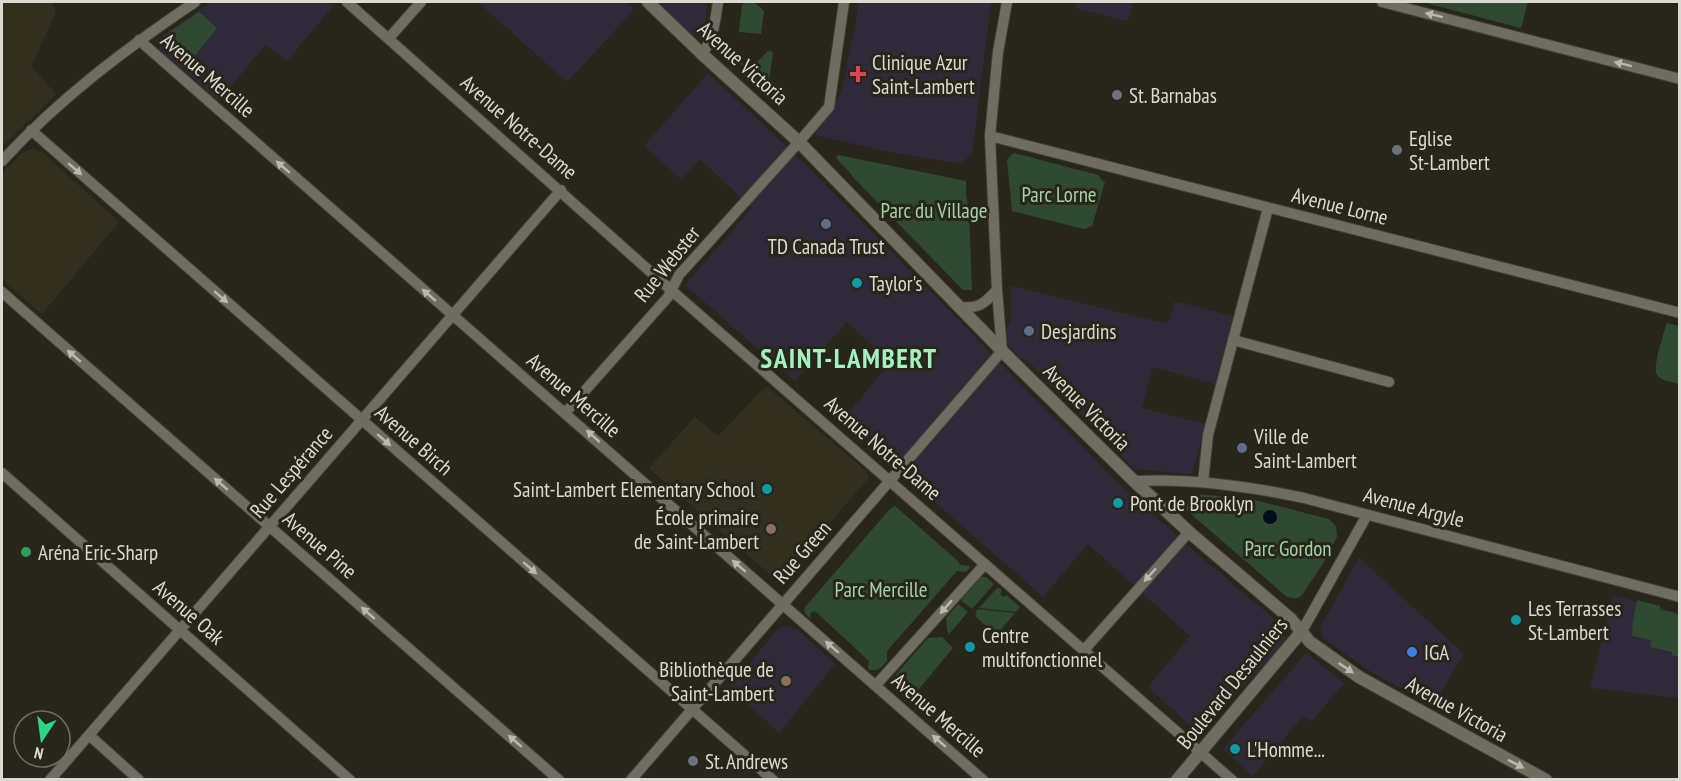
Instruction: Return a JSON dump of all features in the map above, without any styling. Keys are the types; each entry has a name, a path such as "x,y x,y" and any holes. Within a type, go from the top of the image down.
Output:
{"street":[{"path":"2,161 67,97 139,40 195,2"},
{"name":"Avenue Notre-Dame","path":"347,2 671,290 1232,780"},
{"path":"389,38 421,2"},
{"name":"Avenue Victoria","path":"648,2 799,142 1002,351 1134,481 1189,532 1291,619 1310,642 1359,677 1546,780"},
{"path":"702,54 710,44 718,2"},
{"name":"Rue Webster","path":"566,412 668,297 679,275 829,107 844,2"},
{"path":"1002,351 990,136 1007,2"},
{"path":"1382,2 1680,79"},
{"name":"Avenue Mercille","path":"139,40 983,780"},
{"name":"Avenue Birch","path":"31,130 773,780"},
{"name":"Avenue Lorne","path":"990,136 1680,313"},
{"name":"Rue Lespérance","path":"50,780 561,190"},
{"path":"1203,482 1208,435 1269,208"},
{"path":"960,307 971,308 987,302 998,290"},
{"name":"Avenue Pine","path":"2,292 559,780"},
{"path":"1233,340 1389,382"},
{"name":"Rue Green","path":"631,780 1002,351"},
{"name":"Avenue Oak","path":"2,473 350,780"},
{"name":"Avenue Argyle","path":"1134,481 1203,482 1255,488 1304,498 1680,597"},
{"name":"Boulevard Desaulniers","path":"1177,780 1302,631 1367,515"},
{"path":"1083,650 1189,532"},
{"path":"876,686 985,564"},
{"path":"89,735 139,780"}],"shaded area":[{"path":"2,2 52,2 56,13 31,66 56,94 2,147"},
{"path":"211,2 328,2 333,6 287,61 265,45 219,101 159,49 162,36"},
{"path":"478,2 626,2 634,10 567,82"},
{"path":"657,2 707,2 705,25 692,38"},
{"path":"858,2 991,2 972,153 961,164 889,152 815,135 841,93"},
{"path":"1077,2 1133,2 1128,21 1076,8"},
{"path":"708,73 809,168 1125,490 1284,629 1284,643 1204,729 1195,730 1148,687 1190,636 1088,544 1043,597 842,421 890,362 847,322 795,381 685,285 752,208 700,159 681,179 644,146"},
{"path":"33,148 42,152 119,222 42,314 2,279 2,174 22,153"},
{"path":"1011,286 1168,324 1175,301 1233,316 1215,384 1153,367 1142,408 1205,424 1192,474 1134,469 1026,359 1020,358 1010,347 1007,339 1007,326 1011,322"},
{"name":"École primaire de Saint-Lambert","path":"766,386 868,475 867,480 781,579 775,579 649,468 695,417 718,436"},
{"path":"1359,558 1464,654 1433,706 1368,670 1322,637 1320,630 1322,624"},
{"path":"1613,595 1679,613 1679,698 1590,688"},
{"path":"784,626 798,630 835,664 779,733 730,687 776,631"},
{"path":"1306,653 1344,683 1312,721 1302,717 1253,776 1223,749"}],"green space":[{"path":"746,2 754,2 764,11 761,34 739,32 742,5"},
{"path":"1422,2 1528,2 1521,28"},
{"path":"199,12 217,28 184,67 163,47 164,36"},
{"path":"768,51 773,52 768,89 739,63 741,61 750,69"},
{"name":"Parc Lorne","path":"1014,153 1098,175 1105,182 1092,226 1084,229 1012,211 1007,160"},
{"name":"Parc du Village","path":"838,155 966,181 972,290 963,290 852,176 836,158"},
{"path":"1667,323 1679,326 1679,384 1661,379 1656,371"},
{"name":"Parc Gordon","path":"1195,494 1251,499 1329,519 1336,526 1337,537 1302,595 1297,598 1287,597 1184,508"},
{"name":"Parc Mercille","path":"895,506 960,565 970,566 965,572 957,571 887,651 887,661 879,669 871,670 868,669 869,661 815,611 810,613 811,619 806,614 805,607"},
{"path":"981,577 986,577 994,584 972,609 961,600"},
{"path":"998,587 1002,591 1000,594 1004,597 1006,595 1020,607 1016,612 979,608"},
{"path":"1637,600 1660,606 1660,610 1679,615 1679,657 1672,655 1672,652 1650,647 1651,640 1632,636"},
{"path":"958,604 968,612 949,634 946,618"},
{"path":"978,609 1015,613 996,635 975,616"},
{"path":"942,637 953,648 909,701 895,688 893,678 928,638"}],"water":[{"path":"1267,510 1273,510 1277,517 1273,524 1267,524 1263,520 1263,514"}],"place":[{"name":"Clinique Azur Saint-Lambert","path":"858,74"},
{"name":"St. Barnabas","path":"1117,95"},
{"name":"Eglise St-Lambert","path":"1397,150"},
{"name":"TD Canada Trust","path":"826,224"},
{"name":"Taylor's","path":"857,283"},
{"name":"Desjardins","path":"1029,331"},
{"name":"Ville de Saint-Lambert","path":"1242,448"},
{"name":"Saint-Lambert Elementary School","path":"767,489"},
{"name":"Pont de Brooklyn","path":"1118,503"},
{"name":"École primaire de Saint-Lambert","path":"771,529"},
{"name":"Aréna Eric-Sharp","path":"26,552"},
{"name":"Les Terrasses St-Lambert","path":"1516,620"},
{"name":"Centre multifonctionnel","path":"970,647"},
{"name":"IGA","path":"1412,652"},
{"name":"Bibliothèque de Saint-Lambert","path":"786,681"},
{"name":"L'Homme...","path":"1235,749"},
{"name":"St. Andrews","path":"693,761"}],"district":[{"name":"SAINT-LAMBERT","path":"849,358"}]}
